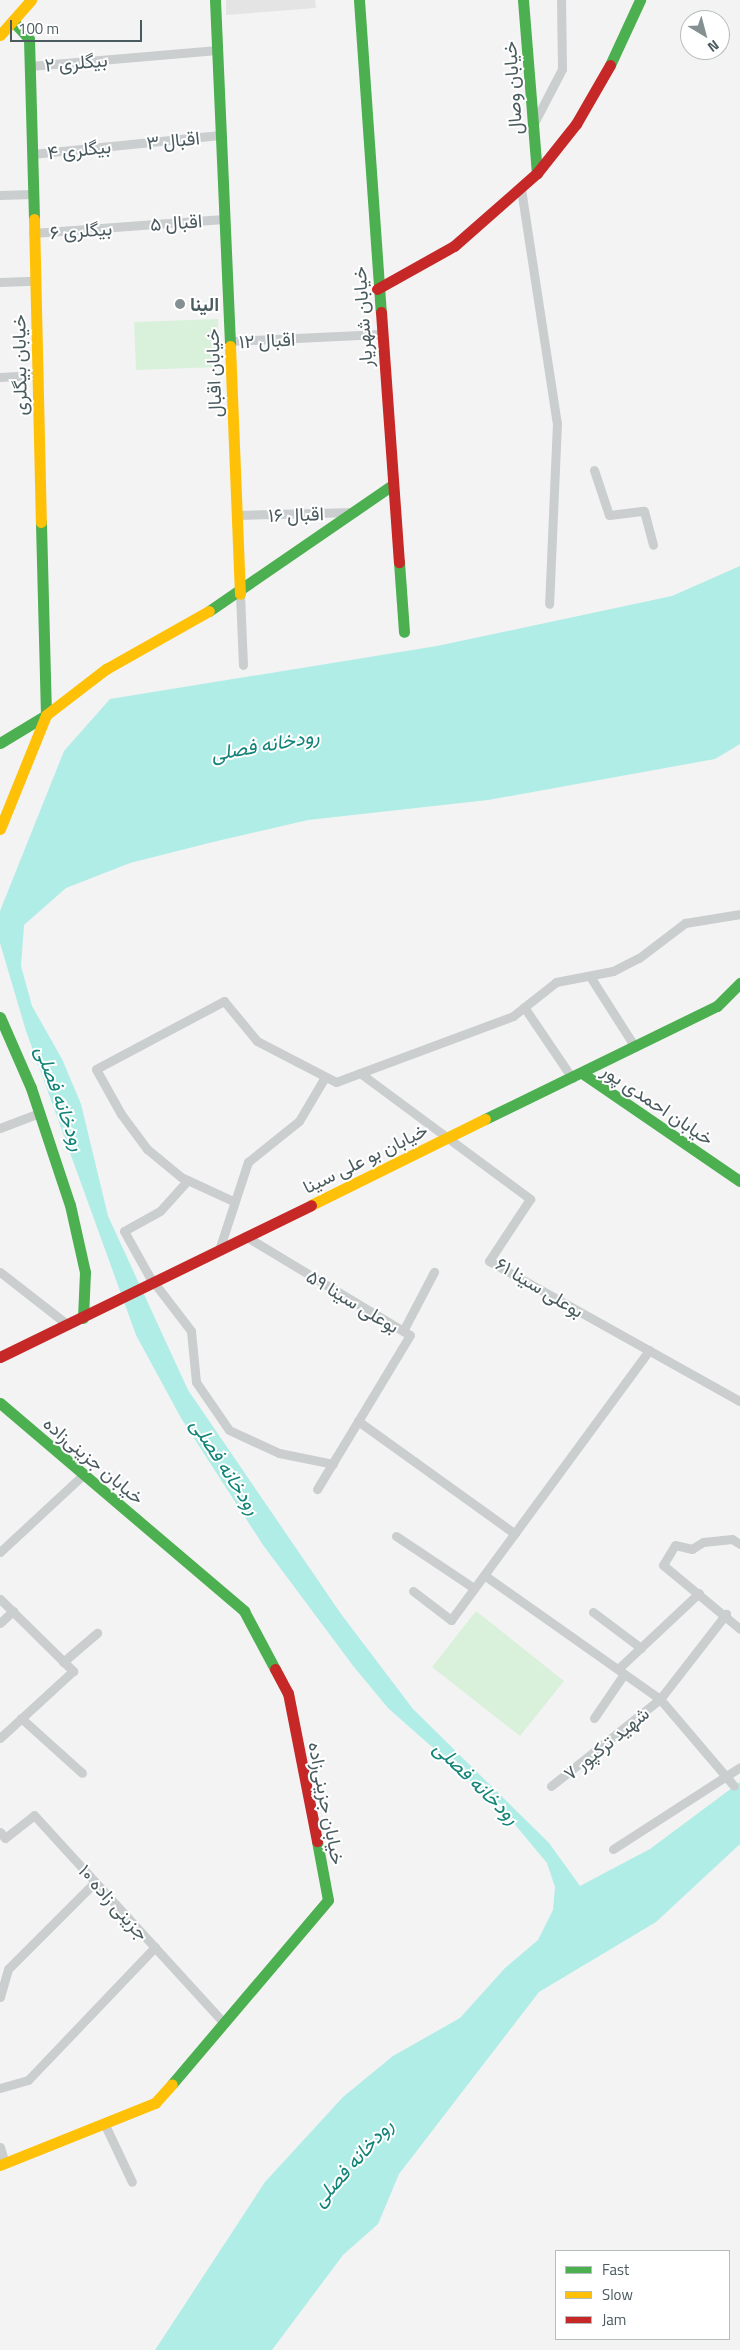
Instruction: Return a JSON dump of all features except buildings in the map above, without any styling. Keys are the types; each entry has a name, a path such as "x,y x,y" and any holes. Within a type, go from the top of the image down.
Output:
{"street":[{"path":"0,35 31,0"},
{"name":"خیابان اقبال","path":"215,0 240,594"},
{"name":"خیابان شهریار","path":"359,0 377,289 404,632"},
{"name":"خیابان وصال","path":"523,0 536,174"},
{"path":"533,126 562,69 561,0"},
{"path":"377,289 454,246 536,174 576,124 604,76 640,0"},
{"name":"خیابان بیگلری","path":"13,21 29,39 46,715"},
{"name":"بیگلری ۲","path":"30,66 217,50"},
{"name":"اقبال ۳","path":"126,144 220,135"},
{"name":"بیگلری ۴","path":"32,154 126,144"},
{"path":"521,189 557,423 549,604"},
{"path":"0,195 32,194"},
{"name":"اقبال ۵","path":"128,226 223,219"},
{"name":"بیگلری ۶","path":"33,233 128,226"},
{"path":"0,282 34,281"},
{"name":"اقبال ۱۲","path":"229,341 381,334"},
{"path":"0,377 37,375"},
{"path":"594,470 609,515 644,511 653,546"},
{"path":"0,743 46,715 106,669 240,594 392,486"},
{"name":"اقبال ۱۶","path":"236,515 355,512"},
{"path":"240,594 243,665"},
{"path":"0,828 46,715"},
{"path":"233,1201 187,1180 133,1132 96,1069 224,1001 257,1041 336,1082 513,1016 556,982 592,978 639,958 685,924 740,914"},
{"path":"592,978 635,1047"},
{"name":"خیابان بو علی سینا","path":"0,1357 156,1283 245,1236 577,1076 717,1006 740,984"},
{"path":"524,1007 577,1076"},
{"path":"0,1017 3,1034 39,1113 70,1205 85,1272 83,1318"},
{"path":"360,1073 448,1137"},
{"name":"خیابان احمدی پور","path":"577,1076 740,1181"},
{"path":"219,1250 233,1201 248,1162 299,1121 326,1077"},
{"path":"0,1128 39,1113"},
{"name":"بوعلی سینا ۶۱","path":"448,1137 530,1199 489,1261 740,1401"},
{"path":"187,1180 160,1211 124,1232 156,1283 191,1330 196,1382 220,1422 243,1439 279,1454 332,1464"},
{"name":"بوعلی سینا ۵۹","path":"245,1236 410,1335 317,1489"},
{"path":"0,1272 68,1325"},
{"path":"403,1331 434,1272"},
{"path":"414,1591 452,1620 649,1350"},
{"name":"خیابان جزینی‌زاده","path":"0,1403 244,1611 288,1694 328,1900 155,2102 3,2164"},
{"path":"358,1421 515,1534"},
{"path":"0,1552 84,1474"},
{"path":"396,1536 474,1588"},
{"path":"740,1544 732,1539 703,1542 692,1549 675,1545 663,1565 726,1614 740,1629"},
{"path":"484,1575 660,1699 725,1779 734,1786"},
{"path":"594,1718 621,1672 640,1648 699,1593"},
{"path":"0,1599 73,1671 0,1738"},
{"path":"0,1623 13,1611"},
{"path":"593,1612 640,1648"},
{"name":"شهید ترکپور ۷","path":"551,1786 660,1699 726,1614"},
{"path":"63,1662 97,1634"},
{"path":"21,1718 82,1774"},
{"path":"613,1849 725,1779 740,1767"},
{"name":"جزینی زاده ۱۰","path":"0,1832 5,1838 34,1815 223,2022"},
{"path":"0,1997 8,1969 96,1882"},
{"path":"0,2088 28,2080 155,1947"},
{"path":"104,2123 132,2182"},
{"path":"0,2147 3,2164"}],"shaded area":[{"path":"226,0 315,0 316,8 226,15"}],"green space":[{"path":"218,319 219,367 136,370 134,322"},
{"path":"476,1611 564,1681 520,1736 432,1667"}],"water":[{"name":"رودخانه فصلی","path":"740,566 740,744 715,759 488,800 308,820 213,842 130,863 66,888 24,925 21,966 32,1006 62,1059 81,1104 108,1216 188,1390 341,1614 413,1709 549,1843 580,1886 650,1849 740,1782 740,1844 656,1922 539,1992 399,2174 378,2224 343,2255 272,2350 155,2350 265,2182 343,2097 393,2056 460,2018 505,1968 538,1940 553,1910 555,1887 547,1863 502,1809 388,1708 354,1667 263,1545 181,1418 136,1335 26,1031 0,943 0,911 64,751 110,699 437,646 672,596"}],"traffic: fast":[{"path":"215,0 230,346"},
{"path":"359,0 381,312"},
{"path":"523,0 537,173"},
{"path":"610,65 640,0"},
{"path":"13,21 29,39 34,219"},
{"path":"209,611 392,485"},
{"path":"0,743 46,715 41,522"},
{"path":"399,562 404,632"},
{"path":"485,1119 717,1006 740,983"},
{"path":"0,1017 31,1088 70,1205 85,1272 83,1318"},
{"path":"582,1073 740,1181"},
{"path":"0,1403 244,1611 275,1669"},
{"path":"172,2084 328,1900 317,1841"}],"traffic: slow":[{"path":"0,35 31,0"},
{"path":"34,219 41,522"},
{"path":"230,346 240,594"},
{"path":"0,829 46,715 106,669 209,611"},
{"path":"311,1205 485,1119"},
{"path":"0,2165 155,2103 172,2084"}],"traffic: jam":[{"path":"377,289 454,246 537,173 576,124 610,65"},
{"path":"381,312 399,562"},
{"path":"0,1357 311,1205"},
{"path":"275,1669 288,1693 317,1841"}],"place":[{"name":"الینا","path":"180,304"}]}
